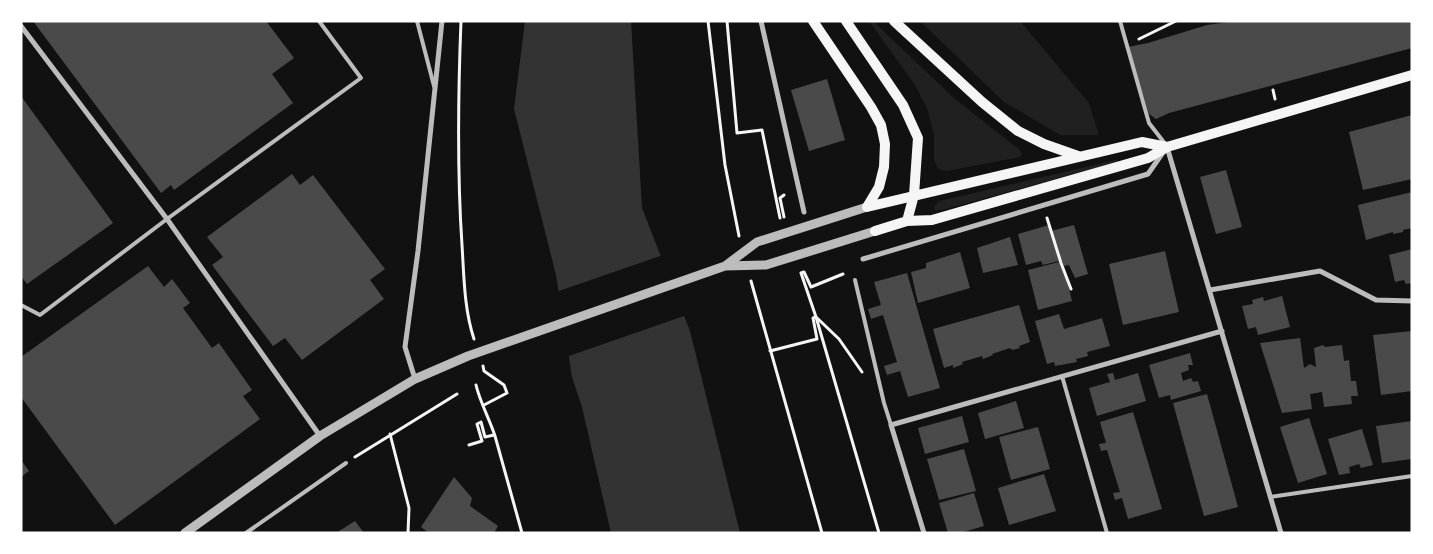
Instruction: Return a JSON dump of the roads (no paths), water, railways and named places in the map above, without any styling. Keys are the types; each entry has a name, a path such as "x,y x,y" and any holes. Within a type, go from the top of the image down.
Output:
{"main road":[{"path":"813,21 881,125 885,144 884,168 879,186 867,207"},
{"path":"846,21 903,105 918,138 914,195 907,221"},
{"path":"894,21 982,102 1018,131 1044,144 1079,157"},
{"path":"875,231 907,221 932,220 1121,166 1148,158 1167,147 1412,75"},
{"path":"867,207 1142,142 1167,147"}],"street":[{"path":"415,379 405,348 418,251 442,21"},
{"path":"761,21 804,212"},
{"path":"21,26 167,219 320,436"},
{"path":"863,259 1148,174 1167,147"},
{"path":"1167,147 1281,533"},
{"path":"185,533 320,436 415,379 468,356 725,266 757,242 867,207"},
{"path":"725,266 766,265 875,231"},
{"path":"1210,290 1320,271 1376,300 1412,301"},
{"path":"924,533 891,424 1222,331"}],"lane":[{"path":"21,305 40,315 167,219 361,78 319,21"},
{"path":"417,21 435,91"},
{"path":"1120,21 1149,123 1167,147"},
{"path":"856,280 884,402 891,424"},
{"path":"1062,376 1107,533"},
{"path":"246,533 346,463"},
{"path":"1270,497 1412,476"}]}
